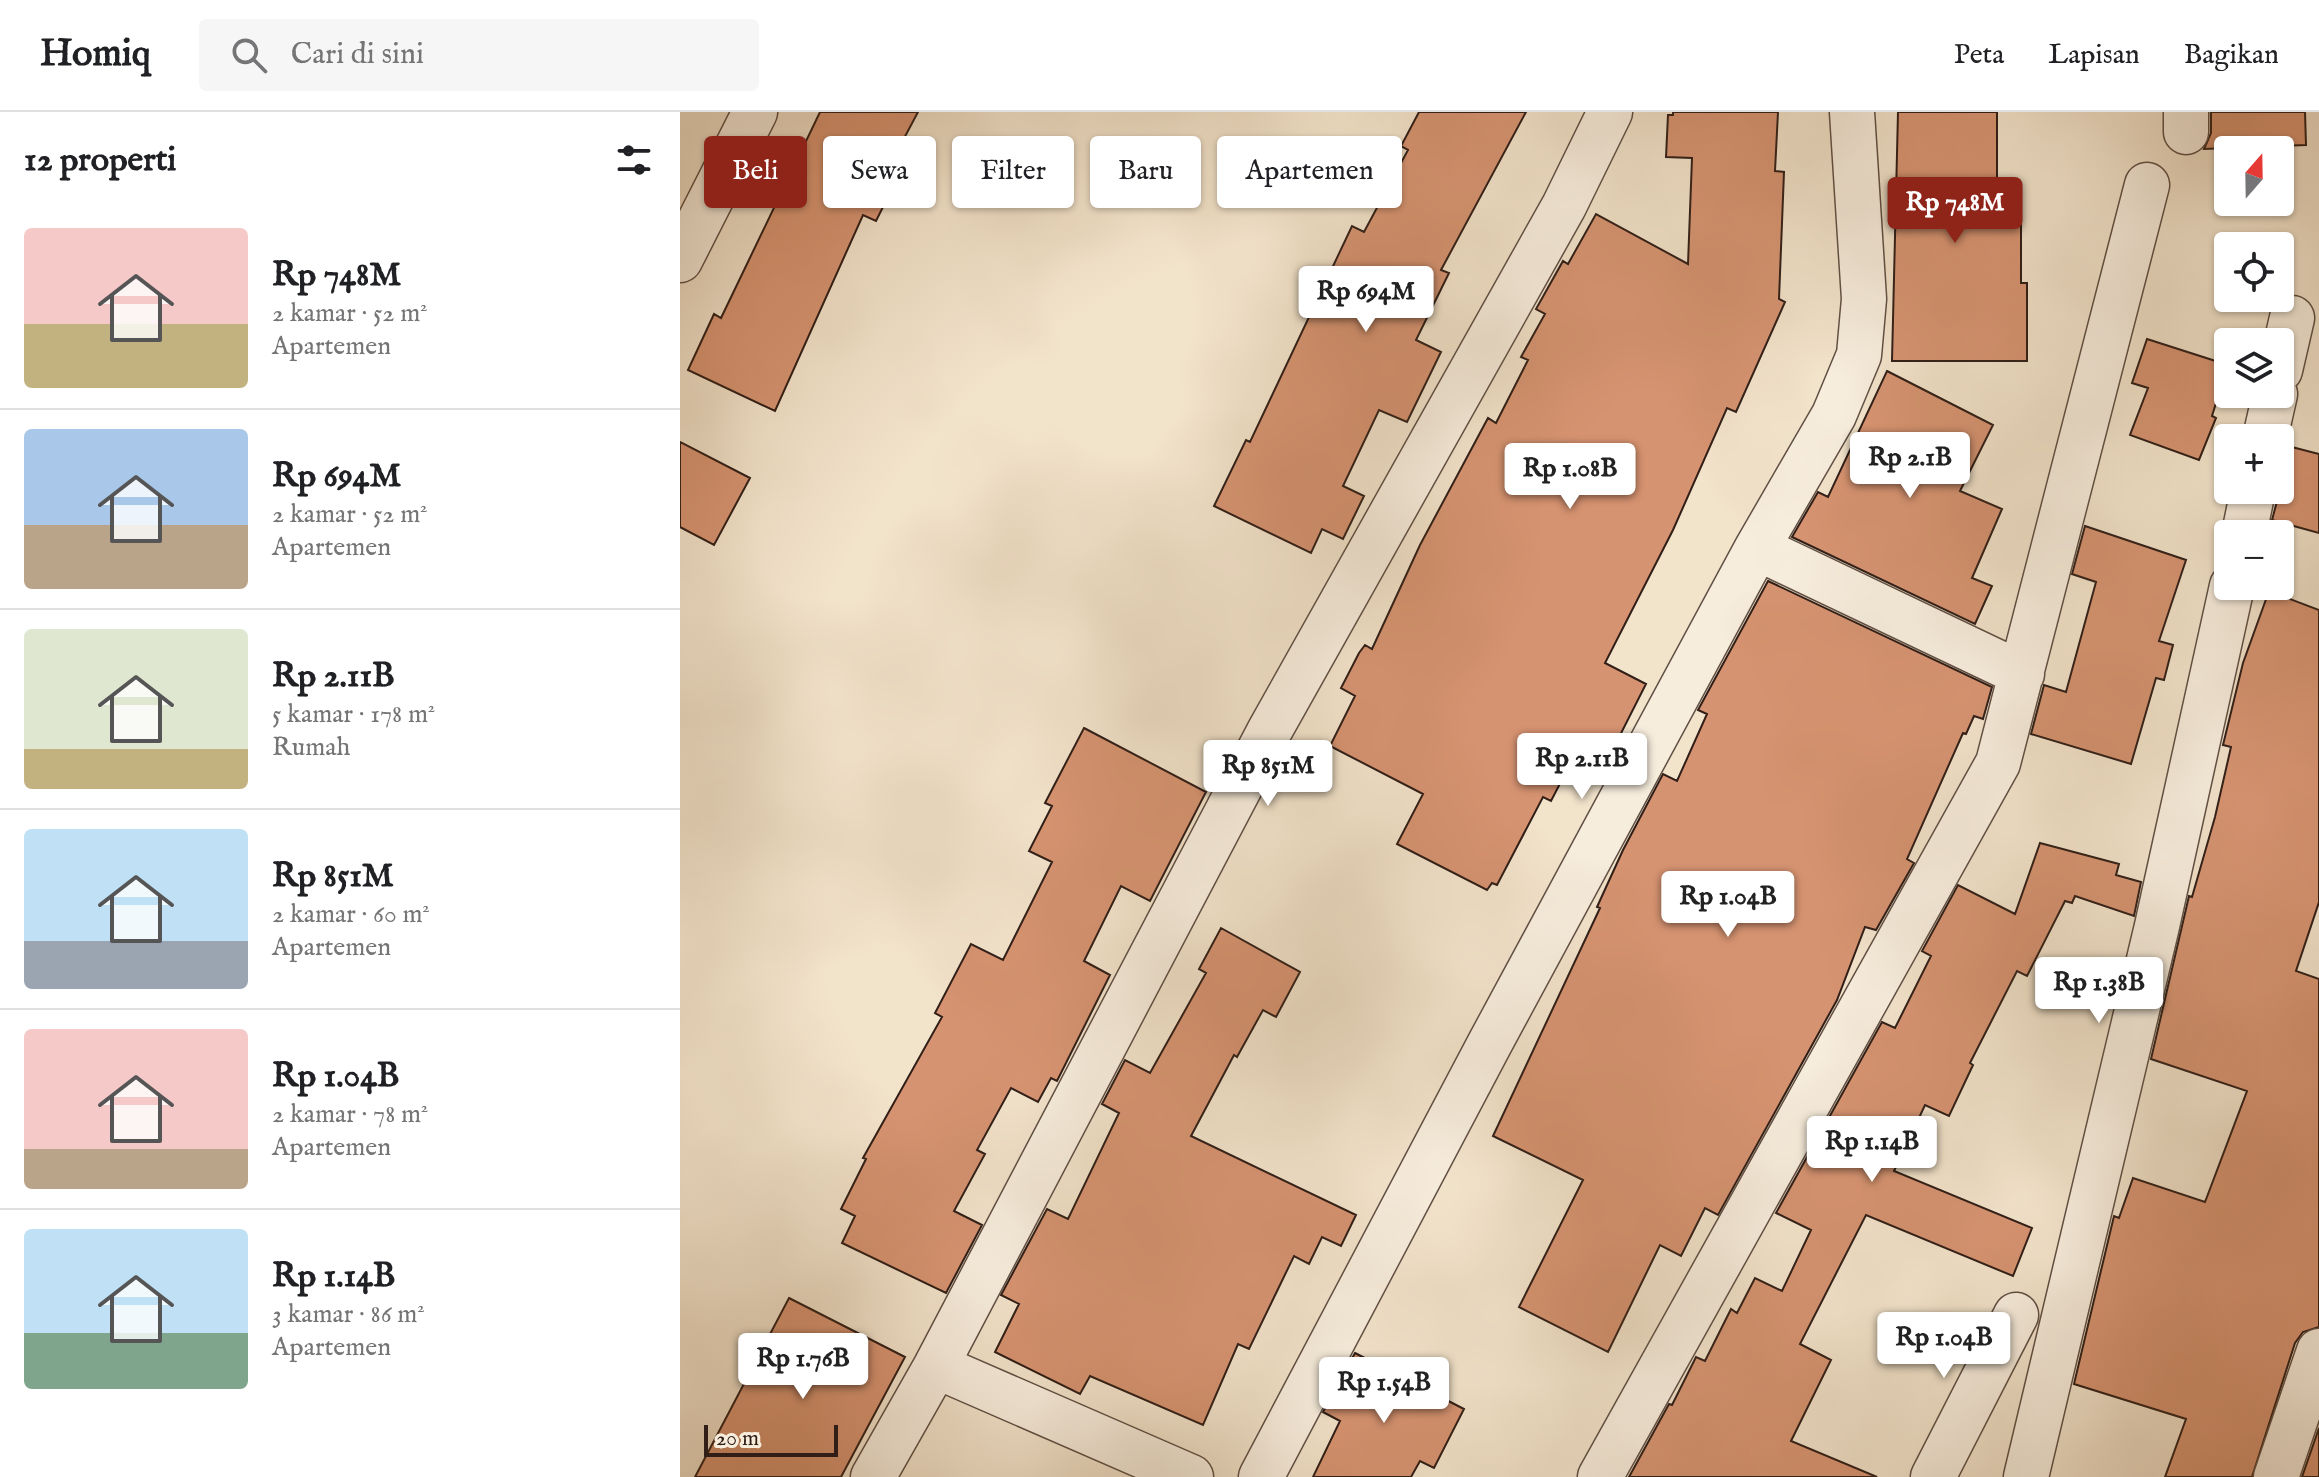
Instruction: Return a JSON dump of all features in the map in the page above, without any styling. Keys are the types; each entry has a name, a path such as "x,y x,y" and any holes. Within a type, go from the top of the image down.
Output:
{"street":[{"path":"680,260 755,112"},
{"path":"873,1477 936,1366 1270,730 1564,206 1610,112"},
{"path":"1261,1477 1757,548 1834,415 1859,355 1863,271 1852,112"},
{"path":"1600,1477 1998,763 2147,185"},
{"path":"2290,328 2292,318"},
{"path":"1757,548 2022,674"},
{"path":"2026,1477 2157,926 2229,600"},
{"path":"1933,1477 2016,1315"},
{"path":"2276,1477 2319,1351"},
{"path":"936,1366 1191,1477"}],"building":[{"path":"820,112 918,112 905,136 823,136 823,208 882,208 876,221 863,215 775,411 688,370 714,314 721,318 774,208 807,208 807,139"},
{"path":"1419,112 1526,112 1441,270 1449,273 1416,340 1441,352 1407,422 1379,410 1343,486 1364,496 1343,539 1322,529 1311,553 1214,506 1246,440 1250,442 1352,226 1364,232 1377,208 1402,208 1402,161 1408,150 1402,144"},
{"path":"1673,112 1778,112 1775,171 1784,172 1779,299 1785,302 1736,412 1727,408 1673,530 1605,663 1646,684 1608,759 1580,745 1551,801 1543,797 1497,885 1492,883 1487,890 1397,844 1423,794 1330,746 1355,696 1341,688 1365,645 1372,649 1420,545 1488,418 1496,423 1528,360 1521,357 1545,314 1536,309 1563,261 1568,264 1596,214 1688,264 1692,158 1666,157 1668,115 1673,115"},
{"path":"1898,112 1997,112 1997,202 2021,202 2021,283 2027,283 2027,361 1892,361"},
{"path":"2211,112 2305,112 2306,145 2294,145 2294,136 2214,136 2214,149 2204,149 2211,133"},
{"path":"2147,339 2214,361 2212,416 2216,418 2199,460 2130,435 2148,388 2132,383"},
{"path":"1887,371 1993,425 1960,491 2002,509 1972,578 1992,586 1975,624 1792,537 1818,492 1828,497"},
{"path":"680,442 750,478 714,545 680,527"},
{"path":"2294,448 2319,454 2319,533 2294,526 2294,520 2272,520 2276,504 2294,504"},
{"path":"2085,526 2186,560 2159,641 2173,645 2164,680 2156,678 2131,764 2031,734 2044,685 2066,692 2096,582 2072,574"},
{"path":"1768,581 1992,687 1983,719 1974,716 1966,734 1963,733 1907,859 1914,863 1876,930 1865,927 1837,1000 1718,1215 1705,1208 1681,1256 1660,1245 1608,1352 1519,1307 1583,1180 1493,1136 1600,908 1597,907 1623,850 1663,774 1677,781 1707,714 1698,710"},
{"path":"2266,600 2293,600 2319,610 2319,902 2296,971 2319,979 2319,1327 2303,1332 2295,1343 2252,1477 2165,1477 2186,1419 2074,1384 2114,1216 2119,1218 2133,1178 2205,1202 2247,1091 2151,1059 2189,896 2192,897 2215,817 2231,747 2223,745 2243,663"},
{"path":"1084,728 1206,792 1150,901 1121,886 1084,961 1110,975 1057,1081 1051,1078 1038,1102 1011,1088 977,1150 985,1154 954,1211 982,1225 946,1293 842,1243 855,1216 841,1209 866,1159 863,1158 942,1017 935,1013 971,944 1003,960 1052,862 1029,851 1052,806 1045,803"},
{"path":"2040,843 2119,864 2116,875 2141,882 2134,916 2075,896 2072,903 2065,901 2027,976 2017,971 1970,1063 1973,1065 1949,1116 1925,1105 1894,1171 2032,1228 2013,1276 1866,1215 1800,1344 1831,1360 1791,1441 1877,1477 1629,1477 1669,1404 1672,1405 1696,1357 1705,1361 1731,1309 1737,1313 1755,1278 1782,1291 1811,1230 1776,1213 1882,1022 1895,1028 1931,956 1922,951 1958,885 2015,914"},
{"path":"1221,928 1300,972 1276,1017 1263,1010 1237,1057 1234,1055 1191,1136 1356,1215 1341,1246 1322,1237 1309,1264 1294,1256 1249,1349 1238,1344 1203,1425 1090,1376 1080,1394 995,1352 1019,1304 1001,1295 1047,1209 1068,1219 1119,1113 1102,1104 1125,1060 1150,1073 1206,973 1199,969"},
{"path":"789,1298 905,1357 841,1477 695,1477"},
{"path":"1355,1353 1464,1409 1434,1468 1420,1461 1411,1477 1313,1477 1340,1421 1323,1412"},
{"path":"2319,1428 2319,1477 2302,1477"}]}
